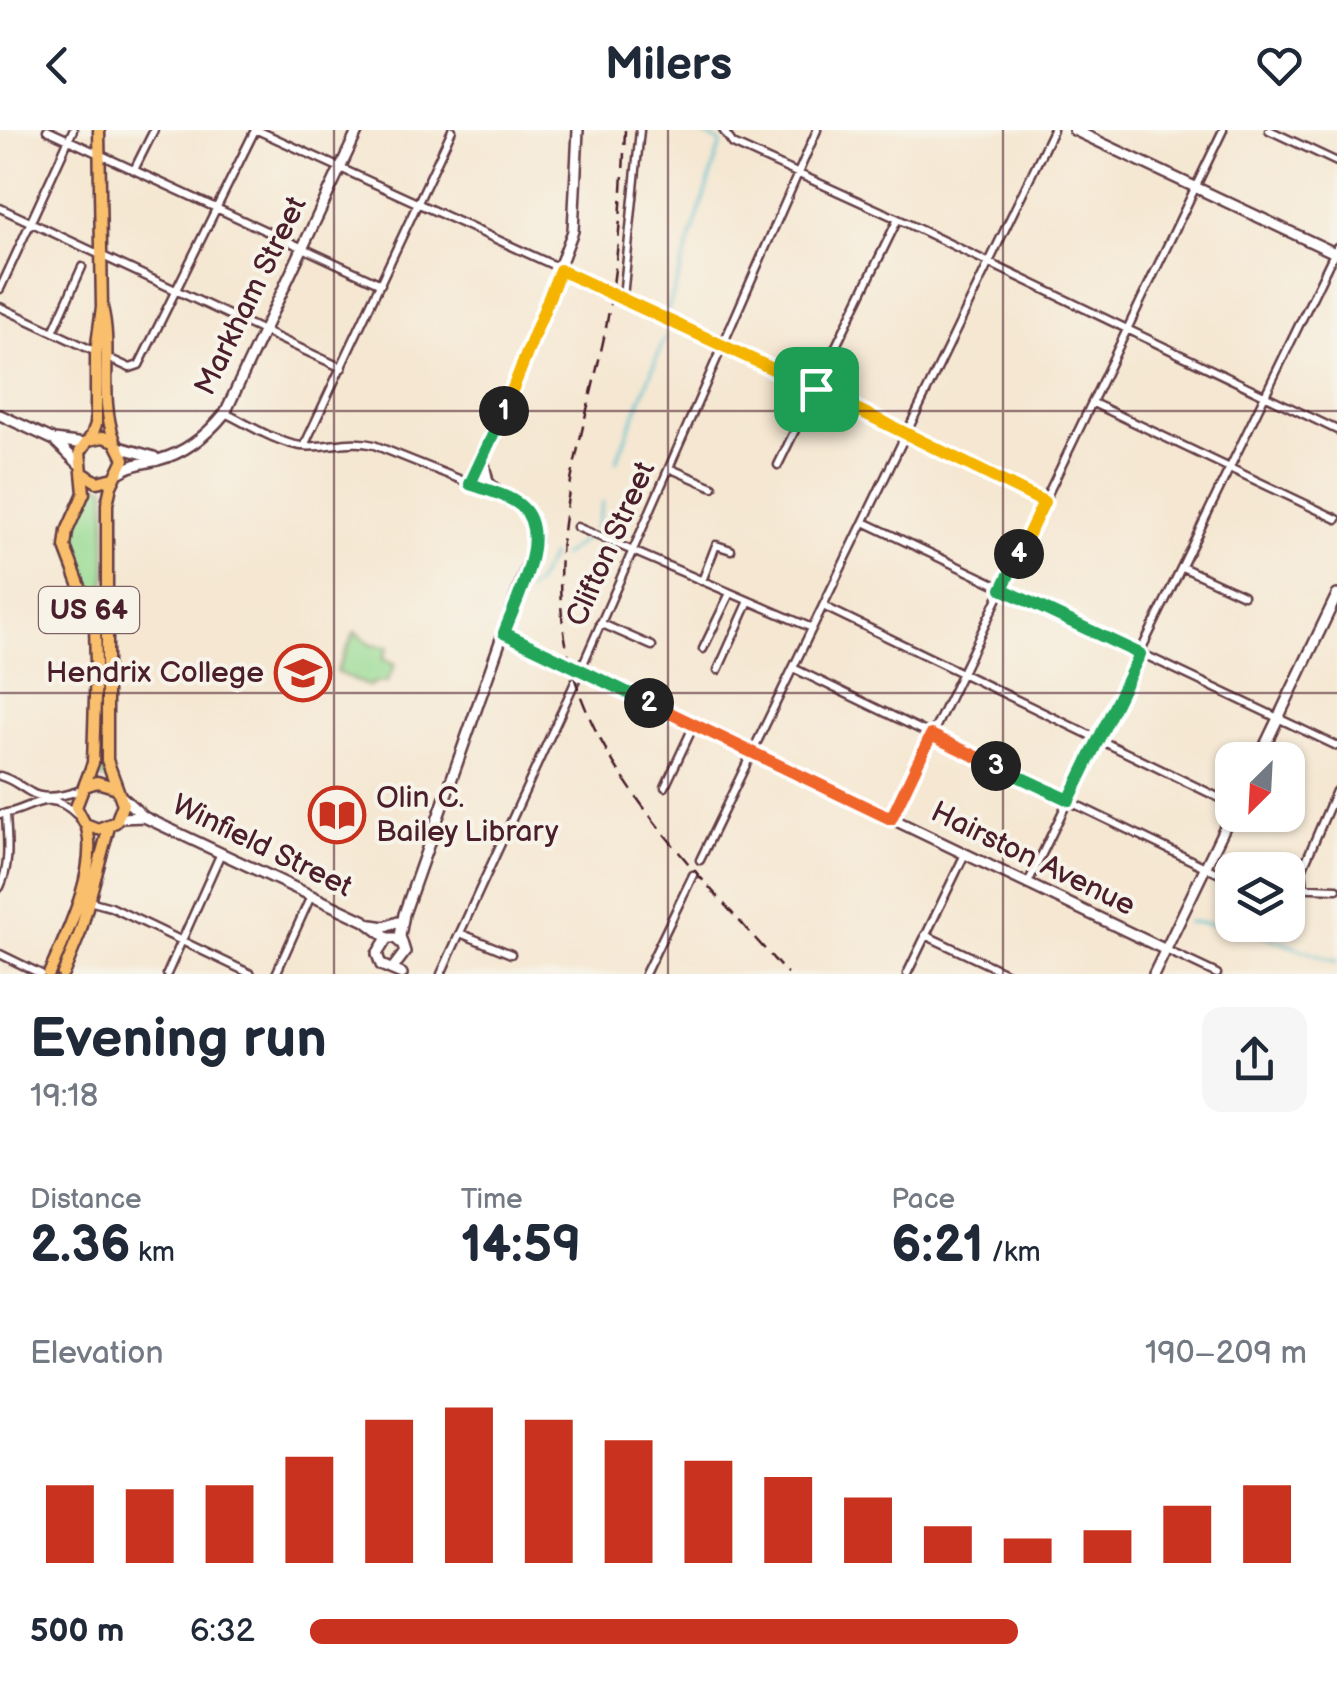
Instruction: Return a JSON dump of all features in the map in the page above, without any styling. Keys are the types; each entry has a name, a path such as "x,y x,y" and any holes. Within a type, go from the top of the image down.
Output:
{"main road":[{"path":"99,130 101,354 96,424 87,442 82,469 97,482 118,475 124,459 108,419 101,354"},
{"path":"87,442 103,437 117,444"},
{"name":"US 64","path":"82,469 84,493 67,532 65,547 95,626 92,763 84,788"},
{"name":"US 64","path":"118,475 107,504 106,662 107,760 118,792"},
{"path":"45,974 68,931 84,879 89,850 76,807 84,788 104,782 118,792 120,818 109,827 98,829 83,822"},
{"path":"62,974 89,901 109,827"}],"street":[{"path":"47,130 381,284"},
{"path":"0,289 73,130"},
{"path":"134,170 154,130"},
{"path":"0,306 130,368 138,366 256,130 623,297 1044,502"},
{"name":"Markham Street","path":"118,475 129,466 162,458 197,440 225,413 358,130"},
{"path":"304,446 452,130"},
{"path":"470,484 508,402 573,231 578,130"},
{"path":"623,297 640,130"},
{"name":"Clifton Street","path":"441,974 817,130"},
{"path":"700,860 1053,130"},
{"path":"1027,885 1336,251 1074,130"},
{"path":"891,819 1223,130"},
{"path":"1269,130 1337,162"},
{"path":"723,132 733,144 1337,430"},
{"path":"0,208 342,368"},
{"path":"778,465 898,219"},
{"path":"53,332 82,267"},
{"path":"1093,402 1337,519"},
{"path":"225,413 290,444 359,441 500,495 515,502 532,520 536,540 504,633 401,918 378,948 378,961 390,972 403,958"},
{"path":"0,415 54,440 82,469"},
{"path":"54,440 87,442"},
{"path":"117,444 162,458"},
{"path":"482,455 486,478 500,495"},
{"path":"669,468 713,487"},
{"path":"864,522 1337,746"},
{"path":"577,527 812,628"},
{"path":"702,580 716,546 731,550"},
{"path":"1182,567 1242,595"},
{"path":"703,649 730,593"},
{"path":"718,670 749,601"},
{"path":"1267,742 1335,602"},
{"path":"823,606 1215,796"},
{"path":"600,623 652,646"},
{"name":"Hairston Avenue","path":"504,633 1217,974"},
{"path":"794,668 1215,872"},
{"path":"664,787 694,725"},
{"path":"0,776 22,784 28,792 28,803"},
{"path":"28,792 56,796 84,788"},
{"path":"1305,863 1337,790"},
{"name":"Winfield Street","path":"118,792 144,817 372,925 388,938"},
{"path":"0,887 8,856 3,814 41,801 70,808 83,822"},
{"name":"Winfield Street","path":"120,818 144,817"},
{"path":"1154,974 1222,832"},
{"path":"167,974 221,853"},
{"path":"907,974 965,854"},
{"path":"645,974 694,875"},
{"path":"1305,887 1337,889"},
{"path":"276,974 311,896"},
{"path":"89,901 110,907 250,974"},
{"path":"372,925 385,928 401,918"},
{"path":"401,918 403,958 410,974"},
{"name":"Winfield Street","path":"358,920 374,934 378,948"},
{"path":"460,933 511,954"},
{"path":"925,935 1008,974"},
{"path":"388,938 402,944"},
{"path":"0,954 45,974"}],"green space":[{"path":"90,483 106,486 108,779 95,778 99,625 70,547"},
{"path":"355,632 371,645 388,647 383,659 395,665 387,682 370,687 336,672"}],"waterway":[{"path":"667,313 721,143 696,130"},
{"path":"616,462 665,337"},
{"path":"595,530 603,502"},
{"path":"562,556 587,537"},
{"path":"527,591 536,584 551,556"},
{"path":"1187,922 1215,924"},
{"path":"1281,942 1337,963"}],"railway":[{"path":"625,130 612,289 562,539 564,635 577,684 598,735 637,799 787,974"}],"place":[{"name":"Hendrix College","path":"303,673"},
{"name":"Olin C. Bailey Library","path":"337,815"}],"route":[{"path":"560,270 816,389 1044,502 1002,589 1140,654 1069,800 931,735 891,819 504,633 532,554 535,528 525,509 515,502 470,484 508,402 560,270"}]}
